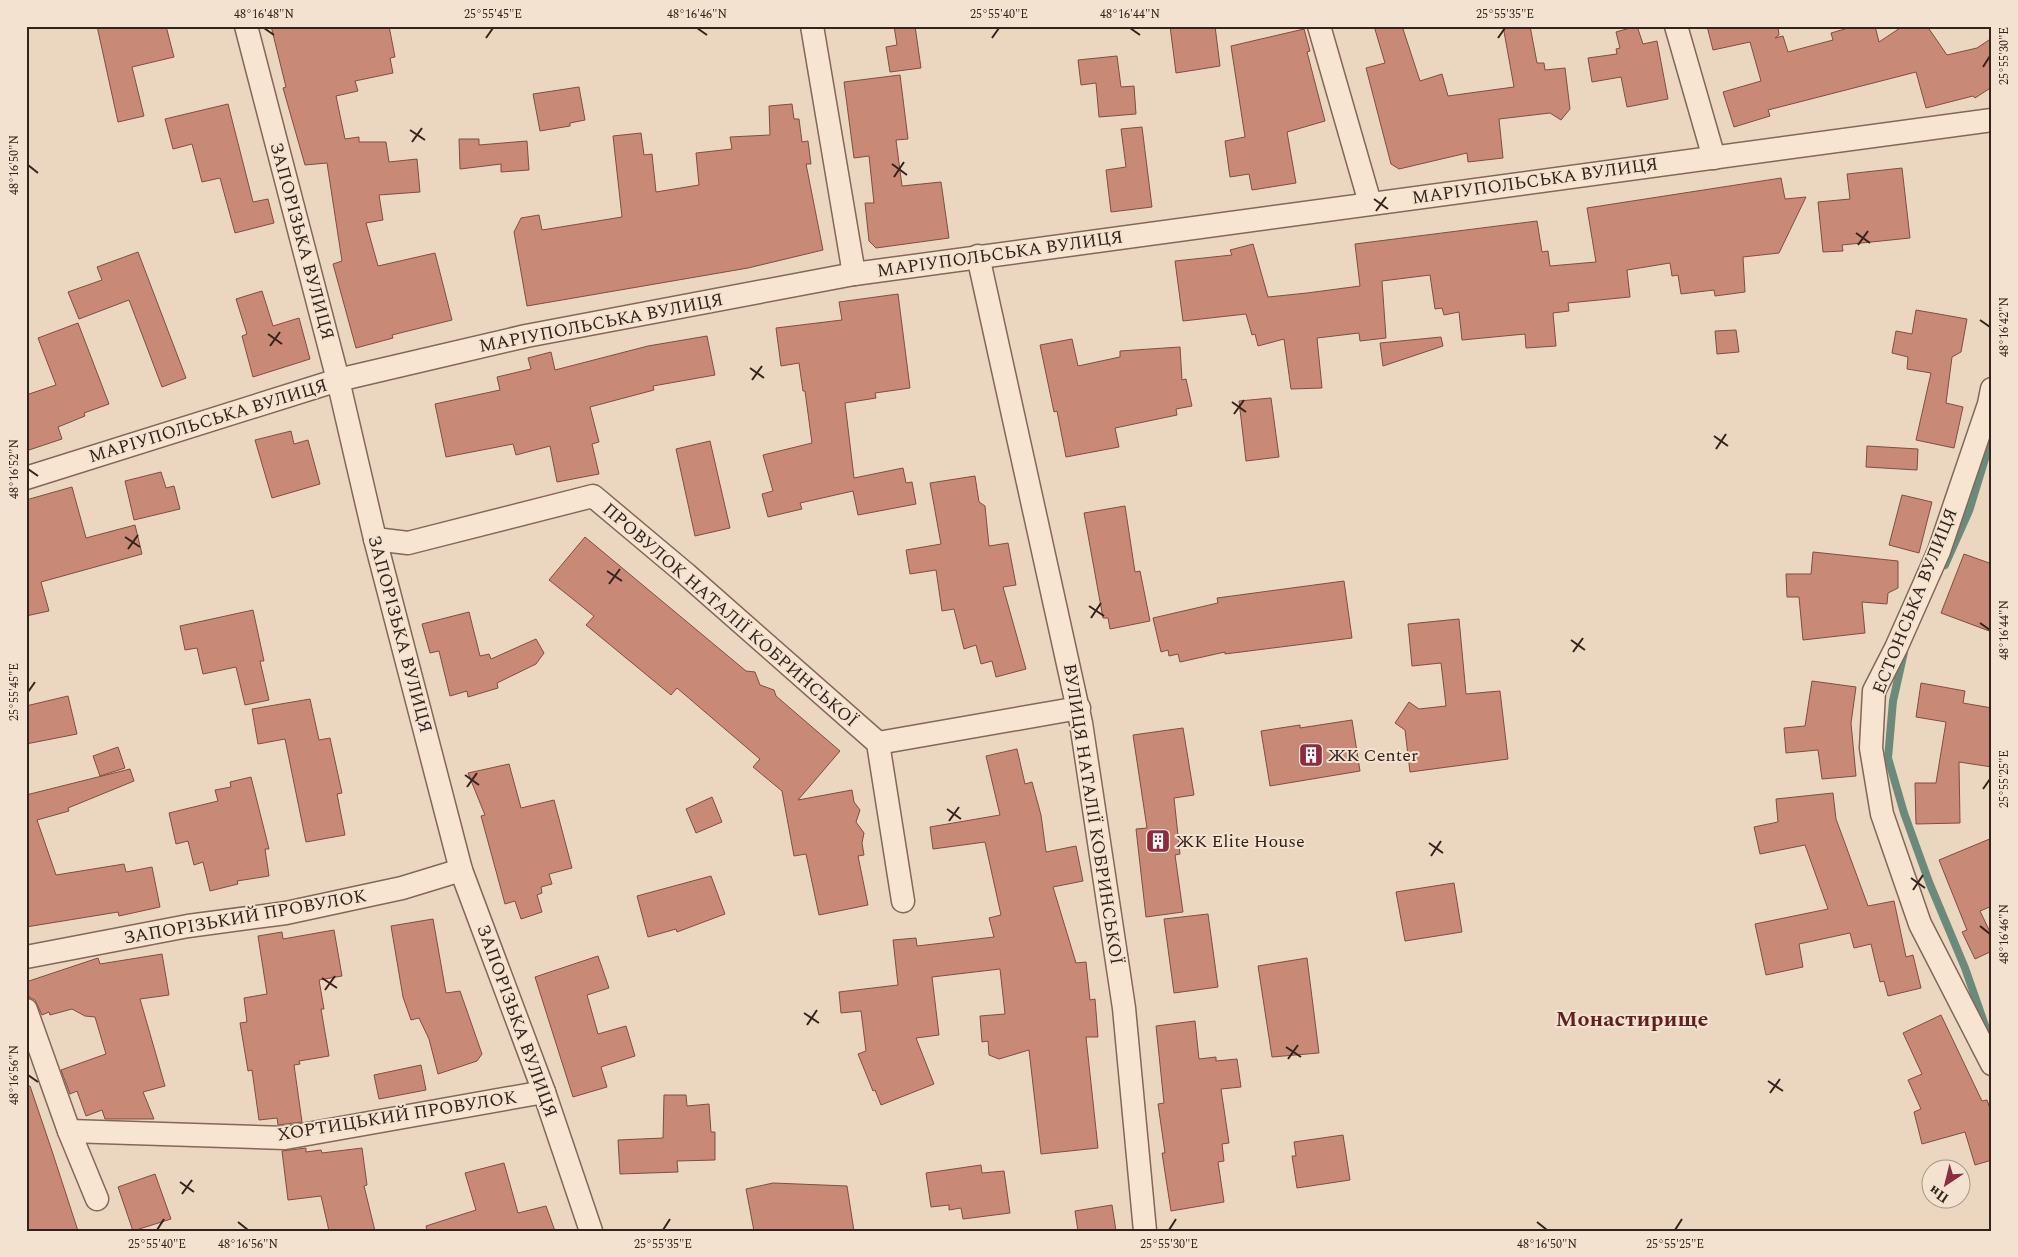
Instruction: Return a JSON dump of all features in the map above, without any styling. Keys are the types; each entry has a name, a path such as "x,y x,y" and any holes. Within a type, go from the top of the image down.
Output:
{"street":[{"name":"ЗАПОРІЗЬКА ВУЛИЦЯ","path":"246,26 338,380 375,539 461,870 544,1092 591,1231"},
{"path":"812,26 854,274"},
{"path":"1319,26 1370,204"},
{"path":"1676,26 1714,158"},
{"name":"МАРІУПОЛЬСЬКА ВУЛИЦЯ","path":"26,478 338,380 526,336 854,274 1992,120"},
{"name":"ВУЛИЦЯ НАТАЛІЇ КОБРИНСЬКОЇ","path":"978,256 1079,708 1124,1008 1145,1231"},
{"name":"ЕСТОНСЬКА ВУЛИЦЯ","path":"1992,389 1989,404 1939,551 1896,648 1874,691 1871,748 1882,814 1920,924 1992,1064"},
{"name":"ПРОВУЛОК НАТАЛІЇ КОБРИНСЬКОЇ","path":"375,539 408,543 593,496 686,574 878,743"},
{"path":"903,900 878,743 1079,708"},
{"name":"ЗАПОРІЗЬКИЙ ПРОВУЛОК","path":"26,957 188,926 286,913 402,888 461,870"},
{"path":"26,1010 97,1199"},
{"name":"ХОРТИЦЬКИЙ ПРОВУЛОК","path":"70,1131 285,1138 544,1092"}],"building":[{"path":"97,26 166,26 174,57 132,67 144,116 118,122"},
{"path":"271,26 389,26 395,57 390,58 393,73 355,81 358,91 336,96 345,139 359,137 359,142 386,142 389,162 417,159 420,192 379,195 383,220 366,223 378,266 435,253 452,320 392,335 393,338 356,348 333,264 342,261 327,163 305,165 283,88 286,87"},
{"path":"894,26 915,26 921,68 890,72 886,47 897,45"},
{"path":"1170,26 1215,26 1220,66 1176,73"},
{"path":"1374,26 1402,26 1420,81 1442,74 1448,96 1514,87 1503,26 1530,26 1537,63 1544,63 1545,70 1565,68 1570,109 1561,120 1550,113 1499,119 1503,158 1468,162 1467,153 1399,169 1391,164 1366,68 1385,63"},
{"path":"1637,26 1643,44 1657,41 1668,99 1627,107 1621,77 1592,82 1588,58 1617,54 1616,49 1620,48 1616,32"},
{"path":"1707,26 1778,26 1779,35 1775,38 1783,36 1788,52 1833,40 1831,33 1855,26 1875,26 1879,42 1903,26 1927,26 1947,55 1977,48 1992,38 1992,87 1975,98 1973,96 1926,108 1916,72 1768,110 1770,116 1734,127 1723,92 1761,81 1750,42 1713,50"},
{"path":"1304,29 1310,51 1307,52 1325,121 1287,132 1296,183 1252,190 1249,174 1230,177 1225,141 1245,137 1231,46"},
{"path":"1117,56 1121,87 1134,86 1136,114 1099,117 1096,83 1081,85 1078,60"},
{"path":"900,75 908,139 896,140 902,186 941,182 949,238 876,248 869,241 865,203 874,203 869,156 854,158 844,82"},
{"path":"579,87 585,120 570,123 570,126 540,131 533,94"},
{"path":"228,104 253,202 268,199 274,223 235,233 220,178 202,182 192,144 173,149 165,119"},
{"path":"792,104 794,119 799,119 802,142 808,141 811,164 806,164 823,250 748,268 527,306 514,232 521,218 539,215 542,230 622,217 613,136 641,133 644,155 652,154 656,192 699,185 696,153 732,149 730,137 770,135 769,106"},
{"path":"1142,127 1152,207 1111,212 1106,170 1126,167 1121,129"},
{"path":"459,139 479,139 479,145 527,141 529,170 501,172 501,164 460,169"},
{"path":"1902,168 1910,238 1842,245 1843,251 1823,252 1818,202 1850,199 1847,174"},
{"path":"1781,178 1785,199 1806,197 1779,253 1743,257 1745,292 1715,296 1714,290 1681,294 1678,275 1672,276 1670,263 1627,270 1630,297 1568,303 1569,311 1553,313 1556,346 1526,348 1525,334 1462,340 1459,312 1444,315 1442,308 1435,309 1430,275 1382,281 1386,338 1360,341 1359,333 1317,338 1322,388 1291,389 1284,339 1258,346 1255,334 1252,335 1246,314 1183,321 1175,261 1232,255 1230,250 1253,244 1268,297 1307,293 1360,286 1355,244 1537,221 1542,252 1548,251 1550,266 1596,262 1587,208"},
{"path":"138,252 186,378 162,387 129,300 79,319 68,292 102,280 97,267"},
{"path":"262,291 273,326 299,318 310,359 253,377 242,336 247,334 236,299"},
{"path":"898,294 910,388 875,393 876,398 845,403 854,478 903,468 906,483 912,482 916,504 858,515 853,491 800,503 802,509 768,517 762,494 773,491 763,455 812,443 799,363 781,366 776,328 842,320 839,302"},
{"path":"1916,310 1967,319 1961,352 1952,357 1946,403 1963,407 1954,448 1916,440 1931,373 1907,369 1908,357 1892,353 1896,331 1912,334"},
{"path":"78,323 109,404 84,413 85,416 58,427 62,439 26,451 26,395 56,385 38,338"},
{"path":"1736,330 1739,352 1717,354 1715,331"},
{"path":"707,336 715,375 653,386 654,390 590,407 599,442 592,444 599,474 557,482 550,446 516,455 513,444 446,457 435,404 500,390 497,377 531,369 528,358 551,352 555,370 648,346"},
{"path":"1441,337 1443,346 1383,366 1380,343"},
{"path":"1072,339 1078,366 1120,357 1120,351 1180,347 1182,380 1186,379 1192,406 1176,409 1177,415 1115,428 1119,447 1066,457 1057,411 1054,412 1040,345"},
{"path":"1271,398 1279,457 1246,461 1239,401"},
{"path":"291,431 294,444 308,440 320,484 272,498 255,440"},
{"path":"710,441 730,528 695,536 676,449"},
{"path":"1867,446 1918,449 1917,470 1866,467"},
{"path":"161,472 166,488 174,486 180,509 134,520 125,481"},
{"path":"975,476 979,502 985,506 989,546 1008,543 1016,585 1003,587 1026,669 996,677 992,661 981,664 976,645 964,649 954,609 942,611 936,570 910,574 906,550 941,544 930,483"},
{"path":"72,487 86,538 135,525 142,554 41,582 49,611 26,616 26,500"},
{"path":"1902,495 1932,502 1919,553 1889,545"},
{"path":"1125,506 1135,572 1140,571 1150,621 1110,629 1108,618 1103,618 1084,513"},
{"path":"585,537 746,671 755,672 760,685 774,690 776,696 840,751 798,800 852,790 854,802 860,810 856,822 864,833 862,843 864,855 858,856 868,905 819,915 806,854 794,856 782,791 753,767 760,759 677,688 671,695 586,625 594,616 549,580"},
{"path":"1813,552 1898,561 1898,588 1888,593 1887,604 1862,602 1865,633 1803,640 1799,597 1787,597 1786,574 1811,574"},
{"path":"1964,554 1992,564 1992,632 1941,613"},
{"path":"1344,581 1352,638 1225,654 1225,652 1180,662 1178,654 1169,656 1168,650 1161,652 1153,618 1218,603 1217,598"},
{"path":"253,610 264,661 260,661 269,700 245,705 236,667 203,674 197,648 185,650 180,626"},
{"path":"469,612 480,656 489,654 491,659 536,639 544,653 536,664 497,683 498,688 468,697 467,691 450,696 439,651 430,653 422,624"},
{"path":"1459,619 1466,694 1500,691 1508,759 1410,772 1405,730 1395,723 1409,702 1419,709 1446,706 1441,663 1412,666 1408,624"},
{"path":"1812,681 1856,687 1851,723 1856,776 1822,779 1818,750 1786,753 1784,728 1805,726"},
{"path":"1921,683 1965,691 1963,703 1992,708 1992,767 1959,762 1960,823 1916,824 1915,783 1936,783 1946,722 1916,717"},
{"path":"68,696 77,734 26,744 26,706"},
{"path":"310,699 319,740 330,738 342,793 337,794 345,835 306,842 285,739 258,744 252,709"},
{"name":"ЖК Center","path":"1352,720 1360,771 1270,786 1261,731 1300,725 1300,728"},
{"path":"1183,728 1194,795 1174,798 1180,854 1175,855 1183,912 1146,917 1136,829 1147,828 1133,735"},
{"path":"118,747 125,768 100,776 93,756"},
{"path":"1017,749 1025,784 1032,782 1041,815 1046,852 1076,846 1083,881 1053,887 1076,963 1086,962 1090,1000 1095,999 1098,1037 1086,1037 1098,1148 1041,1154 1029,1050 999,1059 989,1055 988,1041 982,1042 980,1016 1005,1014 1000,969 932,977 939,1035 916,1038 934,1084 881,1105 875,1090 873,1091 858,1054 866,1051 861,1011 841,1013 839,992 898,985 893,940 916,938 917,946 994,937 989,918 1001,915 985,842 933,849 930,827 1000,815 986,756"},
{"path":"509,764 521,808 554,800 572,868 549,874 552,884 541,887 542,893 537,895 542,912 521,919 515,901 505,904 481,816 485,815 468,773"},
{"path":"130,769 134,781 68,808 69,811 37,820 56,875 124,864 126,872 152,867 160,907 119,916 118,912 26,927 26,795"},
{"path":"251,777 269,849 265,849 269,876 237,881 238,884 210,891 203,862 194,865 188,841 176,844 169,813 218,801 215,790 231,787 230,782"},
{"path":"1833,793 1836,819 1868,906 1894,901 1906,957 1913,955 1921,988 1888,996 1884,981 1880,982 1871,944 1854,948 1850,933 1799,944 1803,967 1766,975 1755,924 1828,909 1805,845 1760,854 1754,827 1778,822 1776,799"},
{"path":"712,797 722,822 696,833 686,809"},
{"path":"1992,838 1992,906 1980,911 1992,936 1992,951 1975,959 1962,932 1967,930 1939,860"},
{"path":"711,876 725,914 677,932 676,929 648,937 637,896"},
{"path":"1454,883 1462,932 1405,941 1396,892"},
{"path":"1208,914 1218,987 1174,993 1164,919"},
{"path":"433,919 446,993 460,991 482,1054 477,1061 438,1074 429,1039 419,1018 411,1020 403,997 391,926"},
{"path":"334,930 342,976 319,980 324,1009 321,1009 329,1056 299,1061 300,1064 294,1065 302,1122 278,1125 277,1118 259,1120 252,1070 248,1071 240,1023 247,1022 244,998 267,994 258,936 282,932 283,939"},
{"path":"162,954 169,995 140,999 165,1086 143,1092 154,1119 105,1119 102,1110 86,1116 77,1091 70,1094 61,1070 106,1054 95,1017 85,1016 72,1009 50,1015 49,1012 42,1015 35,1000 29,997 26,982 98,958 100,964"},
{"path":"598,956 609,988 587,995 598,1034 626,1026 635,1056 601,1067 607,1087 573,1097 535,977"},
{"path":"1307,958 1319,1053 1272,1057 1258,966"},
{"path":"1941,1015 1982,1101 1987,1100 1992,1114 1992,1160 1975,1165 1965,1132 1922,1144 1914,1112 1921,1109 1908,1080 1922,1074 1903,1033"},
{"path":"1195,1021 1199,1059 1216,1057 1216,1061 1237,1059 1241,1087 1221,1089 1229,1143 1222,1144 1224,1161 1218,1162 1224,1202 1171,1211 1162,1153 1165,1153 1158,1104 1164,1103 1156,1026"},
{"path":"421,1065 426,1090 379,1099 374,1075"},
{"path":"30,1086 78,1231 26,1231 26,1087"},
{"path":"664,1095 686,1095 687,1106 709,1104 711,1132 715,1132 715,1160 677,1161 678,1172 620,1174 618,1140 663,1138"},
{"path":"1343,1135 1350,1180 1297,1188 1292,1156 1296,1156 1294,1142"},
{"path":"306,1148 306,1152 321,1150 322,1153 362,1148 367,1185 364,1186 375,1231 329,1231 321,1196 288,1200 282,1151"},
{"path":"504,1163 518,1213 546,1206 555,1231 427,1231 426,1226 476,1210 465,1173"},
{"path":"981,1165 982,1173 1004,1171 1010,1213 963,1219 961,1208 949,1210 949,1205 931,1207 926,1173"},
{"path":"155,1174 171,1219 133,1231 118,1187"},
{"path":"773,1183 847,1186 854,1231 754,1231 746,1189"},
{"path":"1112,1205 1116,1231 1078,1231 1075,1211"}],"waterway":[{"path":"1945,565 1969,511 1992,436"},
{"path":"1904,652 1893,701 1888,758 1904,813 1929,882 1965,968 1988,1034"}],"place":[{"name":"ЖК Center","path":"1311,755"},
{"name":"ЖК Elite House","path":"1158,841"}],"district":[{"name":"Монастирище","path":"1632,1019"}]}
